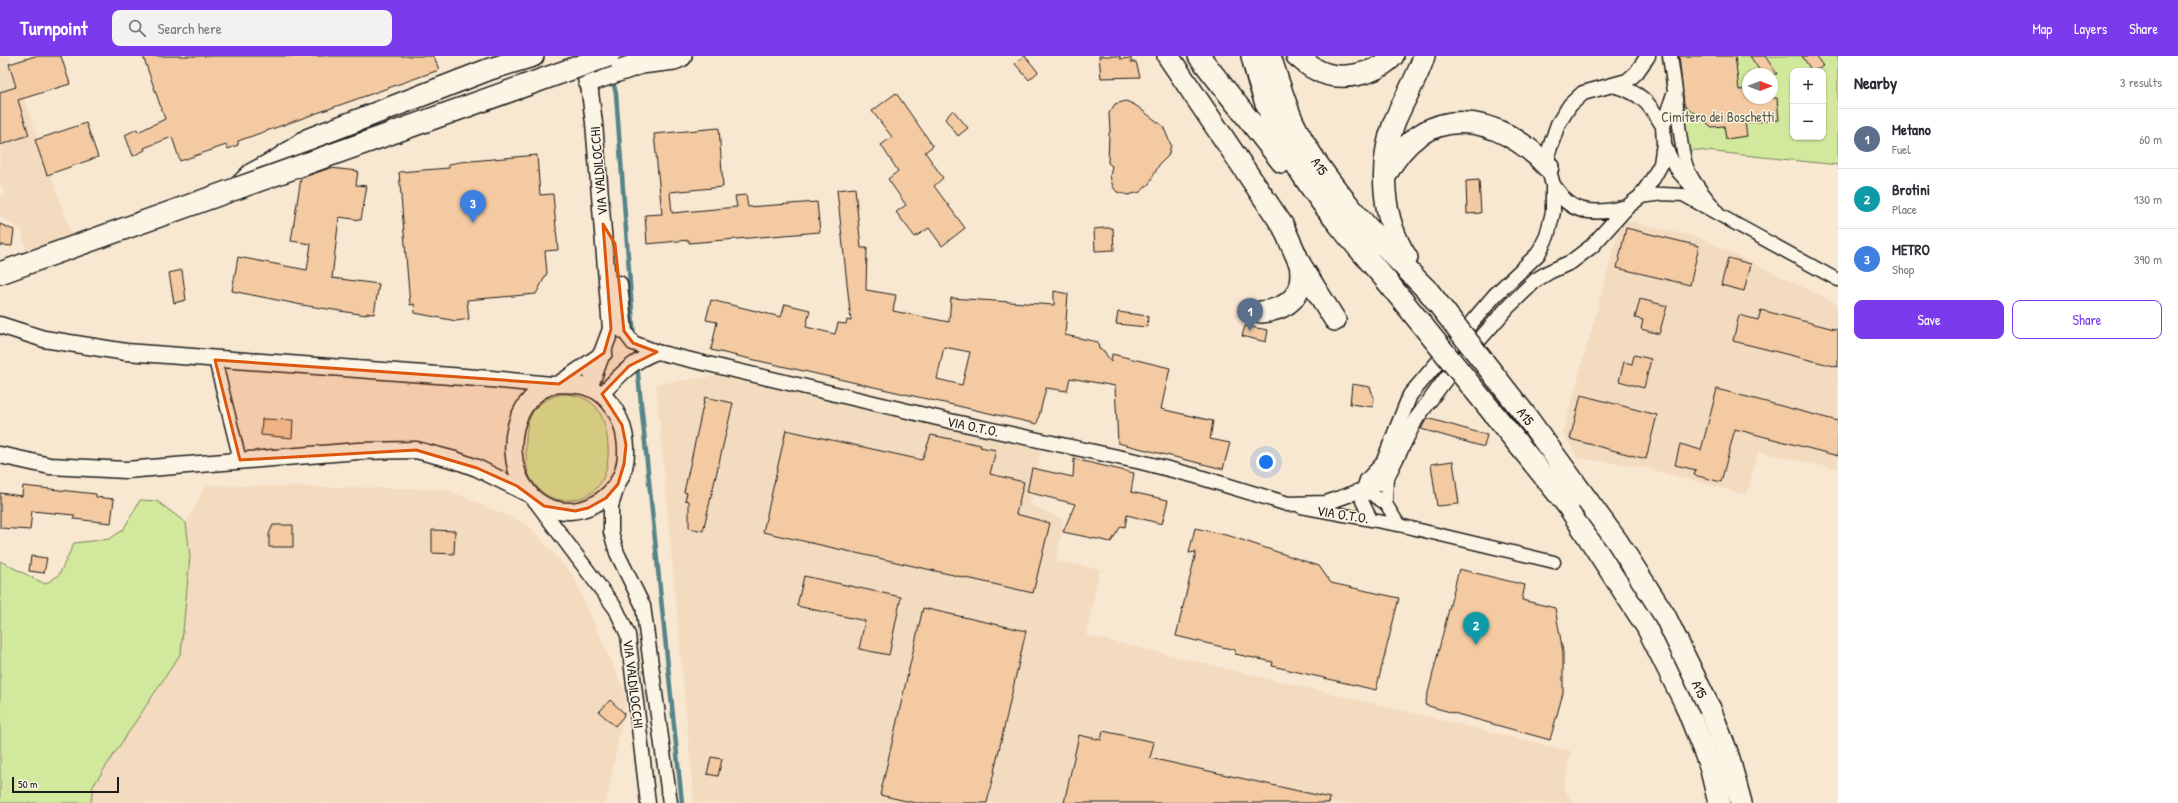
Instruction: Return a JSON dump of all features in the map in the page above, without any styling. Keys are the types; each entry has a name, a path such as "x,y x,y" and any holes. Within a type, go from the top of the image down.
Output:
{"highway":[{"path":"238,188 252,174 278,160 309,139 490,69 533,56"},
{"path":"0,273 608,56"},
{"path":"590,81 641,63 674,59 681,56"},
{"path":"1168,56 1282,226 1300,264 1335,320"},
{"path":"1199,56 1245,112 1316,206 1337,223"},
{"path":"1212,56 1245,112"},
{"name":"A15","path":"1252,56 1265,103 1280,137 1299,172 1337,223 1386,280 1568,506 1647,627 1685,703 1710,766 1719,803"},
{"name":"A15","path":"1270,56 1294,122 1314,158 1338,191 1400,257 1429,292 1523,412 1617,541 1665,616 1710,709 1727,752 1741,803"},
{"path":"1297,56 1315,70 1334,75 1351,76 1373,70 1393,56"},
{"path":"1400,257 1397,242 1387,213 1385,177 1386,151 1394,123 1419,73 1424,56"},
{"path":"1422,135 1440,116"},
{"path":"1385,177 1394,159 1406,145 1440,125 1465,122 1486,125 1506,133 1540,159 1551,176"},
{"path":"1261,312 1278,310 1291,300 1300,288 1302,275 1300,264"}],"main road":[{"name":"VIA VALDILOCCHI","path":"583,56 590,81 603,224 615,244 624,331"},
{"path":"595,391 611,329 603,224"},
{"path":"0,325 44,339 80,346 126,352 555,385 576,384 595,391 617,414 622,425 626,445 624,464 618,484 601,501 588,508 576,510 554,509 544,506 531,496 478,468 416,450 358,451 126,470 50,466 0,456"},
{"path":"531,496 521,482 515,461 514,448 516,425 526,404 533,396 555,385 604,353"}],"street":[{"path":"1371,519 1362,501 1364,488 1367,480 1383,463 1410,395 1495,295 1538,254 1548,236 1553,212 1548,153 1558,124 1570,105 1584,93 1627,81 1636,74 1648,56"},
{"path":"1670,56 1683,153 1688,168 1699,188 1720,215"},
{"path":"1612,85 1629,90 1649,103 1663,126"},
{"path":"1386,504 1387,477 1416,419 1447,377 1508,307 1536,280 1571,262 1592,246 1627,207 1640,197 1652,180 1661,164 1664,143 1663,126 1675,91"},
{"path":"1664,143 1678,172 1692,189 1720,215"},
{"path":"1551,176 1568,203 1588,212 1611,212 1627,207"},
{"path":"1640,197 1663,194 1683,195 1720,215 1736,226 1838,280"},
{"name":"VIA O.T.O.","path":"624,331 633,343 657,352 950,421 1141,462 1196,476 1288,504 1338,515 1398,524 1554,562"},
{"path":"595,391 628,366 641,358 657,352"},
{"path":"215,360 240,460"},
{"name":"VIA O.T.O.","path":"1288,504 1326,503 1364,488 1379,484 1387,477"},
{"name":"VIA VALDILOCCHI","path":"618,484 612,506 610,532 617,553 643,606 670,803"},
{"path":"1364,488 1386,504 1398,524"},
{"name":"VIA VALDILOCCHI","path":"531,496 616,609 628,635 648,803"}],"highlighted area":[{"path":"603,224 615,244 624,331 633,343 657,352 629,366 602,394 622,425 626,445 624,464 618,484 606,498 588,508 575,511 544,506 517,486 477,468 416,450 240,460 215,360 559,384 604,353 611,329"}],"shaded area":[{"path":"0,56 9,56 77,249 28,263 22,230 3,219 0,214 0,195 5,193 0,184"},
{"path":"1622,219 1703,239 1838,304 1838,469 1758,452 1747,495 1642,467 1577,458 1563,433"},
{"path":"724,375 1041,450 1030,504 1064,520 1056,561 1100,569 1086,635 1571,751 1564,787 1572,803 694,803 656,384"},
{"path":"206,485 446,489 528,525 573,575 627,697 606,803 91,803 93,786 190,556 186,523"}],"green space":[{"name":"Cimitero dei Boschetti","path":"1676,56 1838,56 1838,165 1696,150 1687,152"},
{"path":"562,394 574,395 591,402 601,415 607,434 608,457 604,477 592,492 584,497 573,500 556,499 543,493 533,481 526,464 527,430 532,414 536,407 543,402 551,397"},
{"path":"140,500 157,501 186,523 190,556 181,653 93,786 91,803 0,803 0,561 45,584 59,575 74,543 109,539 123,530"}],"building":[{"path":"35,56 61,56 70,84 18,100 29,135 0,145 0,92 16,87 9,64"},
{"path":"143,56 434,56 439,70 238,141 238,145 228,149 226,145 180,161 172,137 144,148 145,150 133,156 125,135 137,129 138,132 165,119"},
{"path":"1023,56 1025,56 1038,72 1029,80 1015,64"},
{"path":"1099,56 1120,56 1120,59 1131,58 1131,62 1136,62 1140,77 1101,78"},
{"path":"1679,56 1735,56 1739,90 1742,90 1742,104 1778,104 1779,120 1745,123 1747,136 1726,139 1724,126 1712,127 1684,105"},
{"path":"1750,56 1765,56 1773,68 1758,68"},
{"path":"1802,56 1816,56 1823,66 1819,68 1810,68"},
{"path":"896,93 933,146 925,152 943,178 934,186 965,228 942,246 929,228 915,237 896,212 906,205 888,179 898,171 881,145 892,137 872,111"},
{"path":"1126,101 1135,105 1163,126 1171,145 1168,156 1159,165 1149,184 1140,192 1128,195 1117,192 1113,187 1110,176 1112,166 1108,163 1110,132 1109,113 1115,104"},
{"path":"953,110 968,128 958,136 945,119"},
{"path":"86,123 98,157 47,175 35,140"},
{"path":"719,128 723,187 670,192 672,213 737,207 735,196 746,195 748,207 817,202 820,232 689,243 689,240 647,244 645,215 662,214 654,134"},
{"path":"537,155 540,195 553,194 558,250 545,251 547,273 536,294 467,300 469,319 456,321 415,313 414,304 410,305 399,172 449,168 449,164 460,162"},
{"path":"330,168 358,171 356,185 367,186 361,220 339,217 332,278 379,284 374,314 367,313 366,315 302,305 232,291 238,257 307,270 311,244 291,241 301,178"},
{"path":"1479,180 1481,213 1467,214 1466,181"},
{"path":"855,188 861,248 867,248 866,290 896,295 893,311 949,322 951,298 1054,305 1054,291 1068,294 1065,335 1098,342 1099,349 1104,351 1111,362 1112,354 1170,368 1161,409 1213,421 1210,439 1230,443 1223,469 1118,443 1115,386 1070,378 1067,391 1046,388 1037,424 711,350 717,322 706,320 711,300 781,317 785,304 810,310 806,327 835,334 838,323 846,324 847,320 851,321 837,190","holes":["944,347 970,352 962,385 937,379"]},
{"path":"0,224 14,230 12,246 0,245"},
{"path":"1113,228 1114,250 1095,251 1094,229"},
{"path":"1626,228 1699,246 1690,285 1617,268"},
{"path":"1728,258 1751,264 1744,291 1721,285"},
{"path":"182,270 186,300 174,303 169,273"},
{"path":"1640,299 1667,306 1659,334 1641,329 1643,320 1635,318"},
{"path":"1761,310 1838,330 1838,367 1733,341 1739,315 1758,320"},
{"path":"1118,312 1148,316 1147,327 1116,324"},
{"path":"1245,326 1268,330 1266,342 1242,336"},
{"path":"1634,355 1651,359 1644,388 1619,381 1624,362 1632,364"},
{"path":"1352,384 1370,387 1374,398 1373,407 1350,404"},
{"path":"1717,389 1838,421 1838,456 1735,429 1721,482 1694,475 1696,470 1675,465 1680,444 1701,450"},
{"path":"1581,395 1657,415 1646,459 1570,439"},
{"path":"705,397 733,403 703,531 689,528 689,501 685,500 687,493 684,492"},
{"path":"1427,418 1487,435 1484,447 1421,429"},
{"path":"262,419 293,420 292,438 261,435"},
{"path":"786,430 922,460 931,435 981,445 980,447 996,450 990,474 1024,482 1016,514 1050,523 1033,593 763,532"},
{"path":"1074,459 1134,473 1131,492 1168,500 1162,524 1127,515 1125,527 1121,526 1111,542 1063,532 1075,504 1027,492 1032,468 1073,477"},
{"path":"1453,461 1459,504 1437,506 1431,464"},
{"path":"23,486 96,494 96,497 114,499 111,523 74,519 74,515 32,511 30,530 0,528 0,493 22,496"},
{"path":"273,525 293,525 293,547 269,547 269,534"},
{"path":"1195,528 1230,536 1319,566 1331,583 1399,598 1376,690 1272,666 1273,662 1235,654 1235,650 1176,636 1196,552 1189,553"},
{"path":"432,530 455,531 454,554 432,553"},
{"path":"31,556 47,558 44,573 29,571"},
{"path":"1459,569 1525,585 1522,600 1555,608 1563,652 1563,693 1550,740 1425,705"},
{"path":"804,576 901,597 889,655 859,649 865,621 797,606"},
{"path":"923,608 1026,631 987,803 915,803 880,795"},
{"path":"610,700 624,713 623,717 615,726 599,712"},
{"path":"1103,731 1154,742 1150,758 1330,798 1329,803 1064,803 1079,735 1101,740"},
{"path":"711,757 722,759 718,776 707,774"}],"waterway":[{"path":"613,81 616,94 634,338"},
{"path":"635,345 682,803"}],"place":[{"name":"METRO","path":"473,223"},
{"name":"Metano","path":"1250,331"},
{"name":"Brotini","path":"1476,645"}]}
